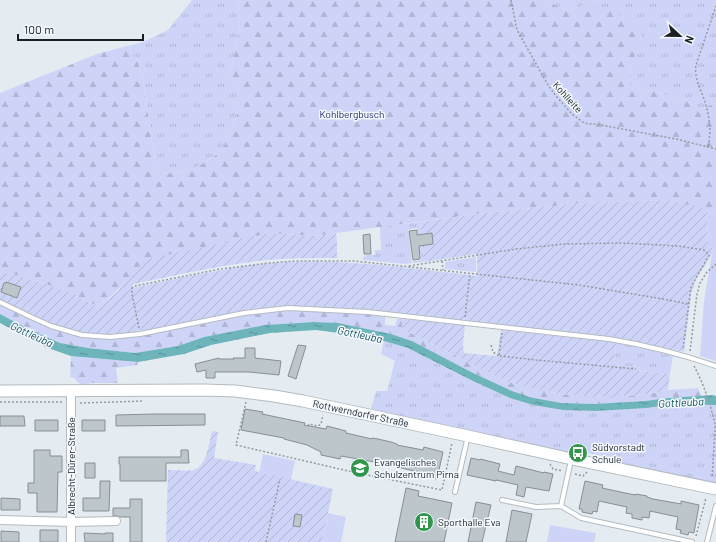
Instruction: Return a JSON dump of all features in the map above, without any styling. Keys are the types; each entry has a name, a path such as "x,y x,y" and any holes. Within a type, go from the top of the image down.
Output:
{"main road":[{"name":"Rottwerndorfer Straße","path":"0,391 204,390 274,396 468,436 711,490"}],"street":[{"name":"Albrecht-Dürer-Straße","path":"71,390 71,542"},
{"path":"0,520 72,522 116,521"}],"lane":[{"path":"0,302 51,326 82,335 110,337 140,334 244,313 288,308 368,312 609,339 645,345 716,366"},
{"path":"455,492 468,436"},
{"path":"561,506 572,459"},
{"path":"502,500 536,507 561,506 581,518 693,542"},
{"path":"707,542 716,506"}],"path":[{"name":"Kohlleite","path":"511,0 516,30 548,85 572,114 584,123 601,124 676,139 716,149"},
{"path":"708,146 710,138 710,122 695,72 716,6"},
{"path":"406,266 516,249 564,244 622,243 678,246 704,250 710,255 691,287 682,355"},
{"path":"140,334 132,294 132,288 135,286 220,269 295,261 354,261 443,270 579,285 688,304"},
{"path":"442,261 443,270"},
{"path":"693,542 711,490 715,431 714,419 703,386 689,357 696,294 700,283 707,272 716,264"},
{"path":"464,323 470,274"},
{"path":"499,356 503,327"},
{"path":"492,345 493,352 499,356 636,369"},
{"path":"0,402 71,403 147,401"},
{"path":"246,402 236,445 357,473 442,490 453,441"},
{"path":"308,426 308,424 318,426 321,424 323,414"},
{"path":"266,542 280,479"}],"green space":[{"path":"192,0 238,0 240,23 230,77 239,94 237,116 221,152 189,172 157,174 142,75 137,60 127,46 143,42 168,30"},
{"name":"Kohlbergbusch","path":"238,0 546,0 569,10 585,5 608,8 632,23 642,35 633,61 628,84 637,88 684,99 700,109 716,103 716,212 667,200 585,203 484,213 314,236 269,233 125,281 113,295 98,306 81,299 68,291 0,271 0,93 97,54 127,46 137,60 142,75 157,174 189,172 221,152 237,116 239,94 230,77 240,23"},
{"path":"546,0 716,0 716,103 700,109 684,99 637,88 628,84 633,61 585,5 569,10"},
{"path":"667,200 707,209 708,247 713,248 711,256 696,279 691,294 684,352 607,336 467,321 463,319 462,321 286,306 242,311 141,330 137,331 137,333 82,333 53,325 0,300 0,271 68,291 81,299 98,306 118,291 125,281 147,259 269,233 314,236 336,233 337,258 284,259 250,262 217,267 134,284 132,286 135,288 195,275 256,265 295,262 341,262 477,276 477,254 424,262 420,222 484,213 585,203"},
{"path":"707,209 716,212 716,361 700,356 704,301 713,248 708,247"},
{"path":"420,222 424,262 413,263 413,261 421,260 417,228 408,230 412,263 405,264 363,260 363,257 366,255 375,255 375,250 381,250 380,227"},
{"path":"476,257 476,272 445,269 445,262"},
{"path":"0,304 29,319 51,328 83,337 110,339 140,336 246,315 288,310 367,314 385,317 385,325 395,326 397,319 403,319 402,329 508,382 529,388 567,395 595,397 642,395 668,390 698,388 701,396 594,404 561,403 528,397 473,373 412,341 391,334 338,323 314,322 265,325 204,337 178,346 135,353 88,348 60,343 26,328 0,314"},
{"path":"403,319 465,325 463,345 464,353 497,356 501,330 616,342 614,365 635,367 636,364 640,364 639,371 670,374 668,390 642,395 595,397 567,395 529,388 508,382 402,329"},
{"path":"384,341 408,348 510,398 533,405 563,410 596,411 647,408 674,404 716,405 716,483 607,460 607,457 577,451 576,454 371,409 376,391 387,391 395,361 381,354"},
{"path":"616,342 673,356 670,374 639,371 640,365 635,367 614,365"},
{"path":"71,356 138,362 137,365 116,368 118,383 89,383 88,386 80,384 74,378 70,377"},
{"path":"212,431 218,432 214,458 256,465 255,471 333,489 322,542 166,542 168,470 194,470 198,468 205,459"},
{"path":"263,454 295,461 291,480 259,473"},
{"path":"328,513 346,517 341,542 322,542"},
{"path":"550,525 596,533 594,542 547,542"}],"water":[{"name":"Gottleuba","path":"0,314 26,328 60,343 88,348 135,353 178,346 204,337 265,325 314,322 338,323 391,334 412,341 473,373 529,397 561,403 594,404 713,395 716,396 716,405 674,404 647,408 596,411 563,410 533,405 510,398 408,348 354,335 316,330 270,333 211,345 184,354 138,362 71,356 48,348 0,323"}],"building":[{"path":"417,230 417,235 432,233 433,244 419,246 420,259 413,260 409,231"},
{"path":"370,234 371,254 364,254 363,235"},
{"path":"6,282 21,287 17,298 1,292 4,283"},
{"path":"298,345 306,346 296,379 288,376"},
{"path":"245,348 255,348 255,358 281,361 279,375 249,372 215,372 215,378 206,378 206,370 197,372 195,364 219,358 245,358"},
{"path":"245,409 305,423 304,425 326,429 327,426 346,431 346,433 391,442 397,445 423,450 424,447 443,452 437,479 418,475 418,472 385,464 384,466 374,464 375,462 341,456 340,459 321,455 321,452 307,445 284,438 241,430"},
{"path":"205,414 205,425 116,426 116,415"},
{"path":"0,416 24,416 25,426 0,426"},
{"path":"35,420 58,420 58,431 35,431"},
{"path":"82,420 105,420 105,431 82,431"},
{"path":"34,450 50,450 50,456 62,456 62,472 58,472 57,512 37,512 37,493 28,493 28,483 34,483"},
{"path":"181,450 188,450 189,463 166,463 166,481 120,481 119,457 181,457"},
{"path":"471,458 500,464 498,471 514,475 516,466 553,474 549,491 526,487 524,497 516,495 518,485 467,475"},
{"path":"85,463 95,463 95,478 85,478"},
{"path":"100,481 110,481 109,511 83,511 83,498 100,498"},
{"path":"585,481 603,485 602,488 647,496 653,499 681,504 681,501 699,505 694,533 689,532 688,535 680,533 681,530 676,529 678,517 650,511 649,518 642,517 642,520 632,518 632,514 626,513 627,507 599,501 597,512 593,511 592,514 582,512 582,509 579,509"},
{"name":"Sporthalle Eva","path":"406,488 419,491 418,496 452,503 444,542 395,542"},
{"path":"1,498 20,499 20,510 1,510"},
{"path":"130,499 142,499 142,542 130,542 130,517 113,516 113,508 130,508"},
{"path":"476,502 491,505 482,542 468,542"},
{"path":"512,510 532,514 526,542 506,542"},
{"path":"295,514 302,515 300,527 293,526"},
{"path":"40,530 58,530 58,542 40,542"},
{"path":"1,531 19,532 19,542 1,542"},
{"path":"84,533 113,533 113,542 85,542"}],"place":[{"name":"Südvorstadt Schule","path":"578,453"},
{"name":"Evangelisches Schulzentrum Pirna","path":"360,468"},
{"name":"Sporthalle Eva","path":"424,522"}]}
